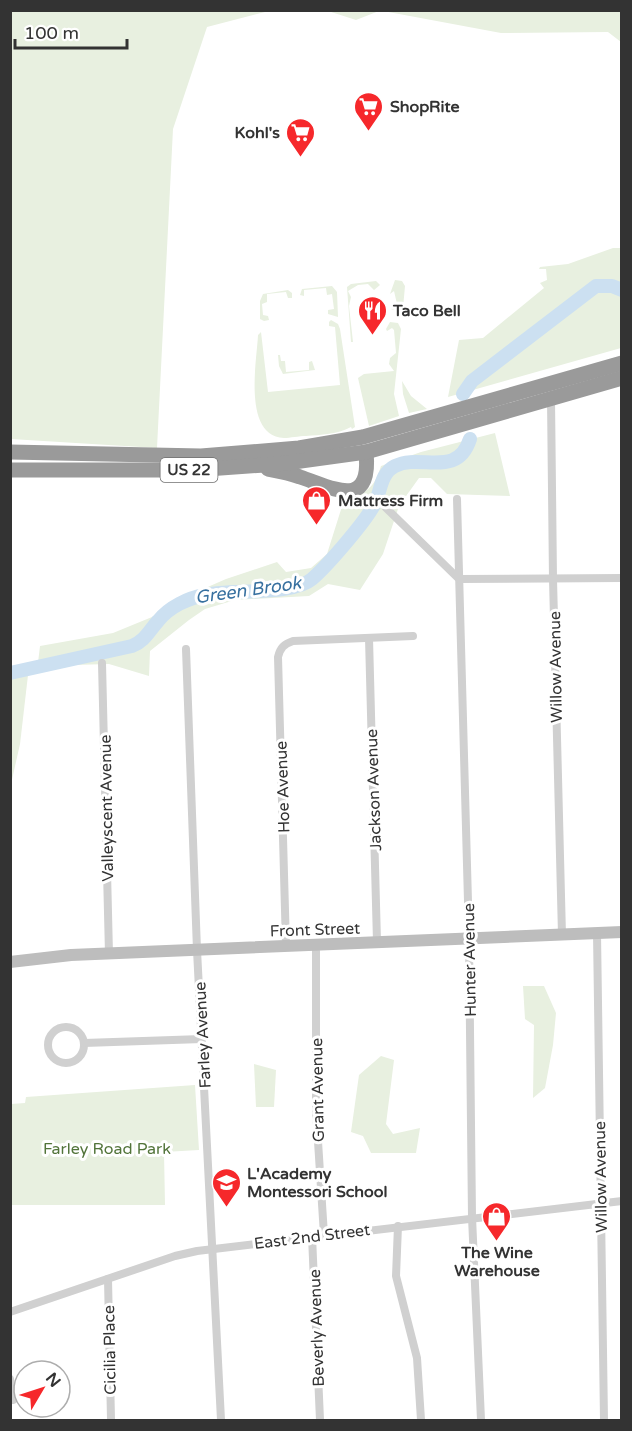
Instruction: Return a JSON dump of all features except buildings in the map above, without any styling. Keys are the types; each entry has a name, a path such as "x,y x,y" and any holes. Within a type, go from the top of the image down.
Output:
{"highway":[{"name":"US 22","path":"10,452 201,456 299,447 363,437 621,363"},
{"name":"US 22","path":"10,470 175,471 256,466 366,452 621,378"},
{"path":"256,466 300,477 334,490 350,490 365,481 366,452"}],"street":[{"name":"Willow Avenue","path":"551,399 562,934"},
{"name":"Hunter Avenue","path":"457,500 470,938 472,1217 481,1420"},
{"path":"386,508 459,579 621,578"},
{"path":"369,638 413,636"},
{"name":"Hoe Avenue","path":"286,946 278,657 283,646 293,641 369,638"},
{"name":"Jackson Avenue","path":"369,638 377,942"},
{"name":"Farley Avenue","path":"186,649 197,950 221,1420"},
{"name":"Valleyscent Avenue","path":"102,663 109,954"},
{"name":"Front Street","path":"10,962 109,954 621,932"},
{"name":"Willow Avenue","path":"597,933 604,1420"},
{"name":"Grant Avenue","path":"316,945 315,1110 324,1235"},
{"path":"61,1027 76,1030 80,1033 84,1043 81,1055 65,1063 55,1059 48,1044 52,1033 61,1027"},
{"path":"84,1043 202,1039"},
{"name":"East 2nd Street","path":"10,1312 175,1256 212,1248 621,1201"},
{"path":"398,1226 396,1276 417,1358 421,1420"},
{"name":"Beverly Avenue","path":"312,1236 320,1420"},
{"name":"Cicilia Place","path":"108,1280 111,1420"}],"green space":[{"path":"379,10 356,20 328,11"},
{"path":"10,11 269,11 207,27 173,129 157,448 11,439"},
{"path":"383,11 621,11 621,42 608,32 501,33"},
{"path":"613,248 621,248 621,348 448,397 459,340 483,338 544,288 540,283 547,280 546,269 539,269 540,267 568,264"},
{"path":"395,280 402,281 405,286 403,308 396,311 391,309 397,304 394,291 390,294"},
{"path":"376,281 380,285 374,290 368,284 358,285 348,291 351,297 349,306 353,342 351,342 347,287 351,284"},
{"path":"332,286 337,292 338,317 328,314 328,310 334,309 332,294 327,295 326,288 304,290 304,296 300,295 302,289"},
{"path":"288,290 292,293 292,298 288,298 286,292 267,294 267,302 262,304 263,315 268,316 269,320 260,319 260,301 263,294"},
{"path":"331,320 338,324 340,329 355,427 329,434 286,438 271,434 262,425 257,411 255,378 258,335 261,332 268,392 340,385 335,327 329,326"},
{"path":"390,322 398,323 401,329 394,394 399,416 369,426 358,378 364,374 394,371 389,364 390,358 396,353 394,330 392,328 387,331 386,329"},
{"path":"278,355 281,361 285,361 286,372 309,370 309,362 312,361 315,370 283,374 279,366"},
{"path":"402,381 411,396 427,409 409,413 403,394"},
{"path":"495,433 510,496 447,494 431,478 419,478 399,506 383,554 360,590 328,584 309,596 235,600 205,609 150,651 149,676 109,664 73,665 37,671 40,646 113,633 152,617 171,603 226,579 277,562 286,572 311,568 327,554 344,500 368,489 376,480 381,466 421,452"},
{"path":"28,675 20,744 11,784 11,679"},
{"path":"523,986 544,986 556,1013 545,1088 533,1098 534,1025 525,1019"},
{"path":"381,1056 394,1060 386,1124 393,1134 420,1128 416,1153 371,1153 363,1136 351,1132 359,1075"},
{"path":"254,1064 276,1070 274,1107 256,1107"},
{"name":"Farley Road Park","path":"195,1085 199,1150 164,1152 165,1205 11,1205 11,1104 25,1103 26,1097"}],"waterway":[{"name":"Green Brook","path":"463,394 472,381 596,286 612,286 622,290"},
{"name":"Green Brook","path":"10,673 132,646 144,639 168,611 192,598 217,593 276,590 303,584 312,579 327,564 365,519 390,469 405,463 447,462 464,451 470,439"}],"place":[{"name":"ShopRite","path":"369,132"},
{"name":"Kohl's","path":"301,158"},
{"name":"Taco Bell","path":"372,336"},
{"name":"Mattress Firm","path":"317,526"},
{"name":"L'Academy Montessori School","path":"226,1208"},
{"name":"The Wine Warehouse","path":"497,1242"}]}
